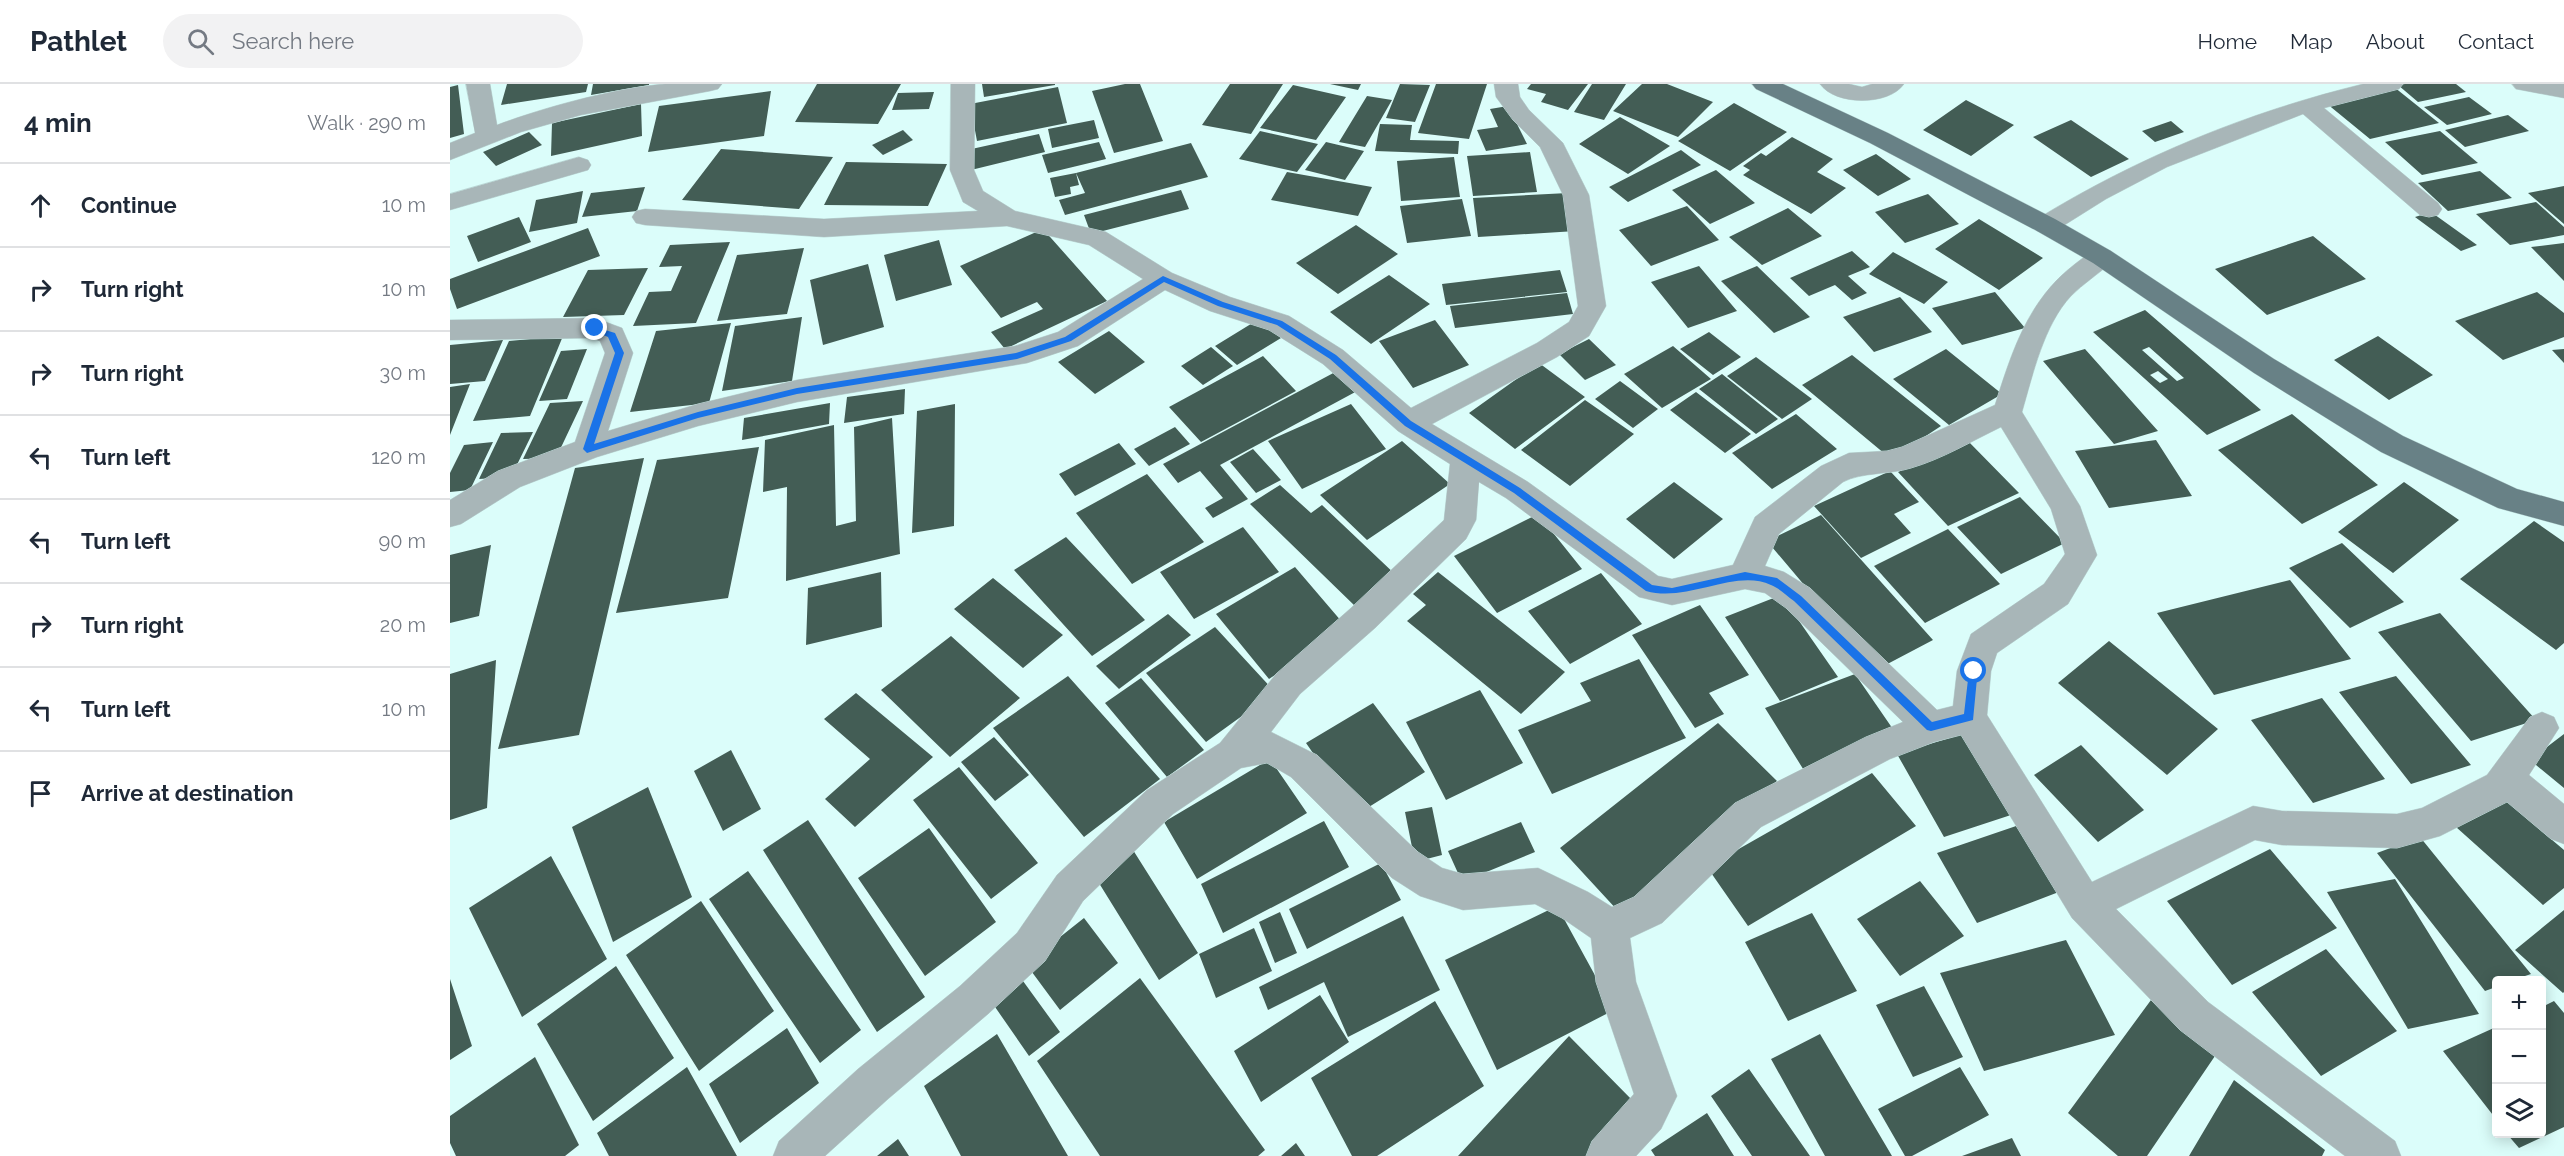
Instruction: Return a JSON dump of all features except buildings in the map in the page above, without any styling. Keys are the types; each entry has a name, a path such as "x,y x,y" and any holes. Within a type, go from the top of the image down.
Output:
{"main road":[{"path":"1764,84 1879,138 2046,225 2102,257 2264,366 2392,444 2509,500 2564,514"}],"street":[{"path":"478,84 487,135"},
{"path":"450,152 487,135 633,96 710,84"},
{"path":"963,84 962,170 972,196 1006,218"},
{"path":"1408,423 1547,350 1579,329 1592,306 1576,195 1551,143 1521,115 1508,97 1506,84"},
{"path":"1832,84 1847,93 1862,96 1892,84"},
{"path":"2046,225 2097,193 2158,162 2306,105 2391,84"},
{"path":"2524,84 2564,90"},
{"path":"2306,105 2429,209"},
{"path":"450,202 579,165"},
{"path":"645,217 824,228 1006,218 1097,237 1163,279 1220,304 1280,323 1333,357 1408,423 1517,490 1650,588 1672,592 1745,576 1773,581 1798,598 1931,727"},
{"path":"1745,576 1766,526 1832,474 1849,465 1887,462 1910,457 2007,412 2039,326 2060,291 2102,257"},
{"path":"450,515 509,479 587,449 698,415 797,391 1017,356 1068,339 1163,279"},
{"path":"450,330 595,328 612,335 619,353 587,449"},
{"path":"2007,412 2064,506 2081,555 2056,594 1983,644 1974,671 1969,717 2085,905 2194,1016 2372,1153"},
{"path":"794,1156 873,1084 974,1000 1031,947 1070,888 1160,802 1233,754 1288,684 1364,618 1455,531 1460,519 1466,459"},
{"path":"1609,928 1648,910 1748,815 1878,748 1931,727 1969,717"},
{"path":"2085,905 2253,823 2282,828 2397,831 2427,824 2500,787 2542,728"},
{"path":"1233,754 1270,747 1304,766 1405,865 1433,883 1463,892 1538,886 1575,905 1609,928 1616,982 1656,1096 1646,1114 1607,1156"},
{"path":"2506,779 2564,827"}],"route":[{"path":"595,328 612,335 619,353 587,449 698,415 797,391 1017,356 1068,339 1163,279 1220,304 1280,323 1333,357 1408,423 1517,490 1561,525 1650,588 1672,592 1745,576 1773,581 1798,598 1931,727 1969,717 1974,671"}]}
